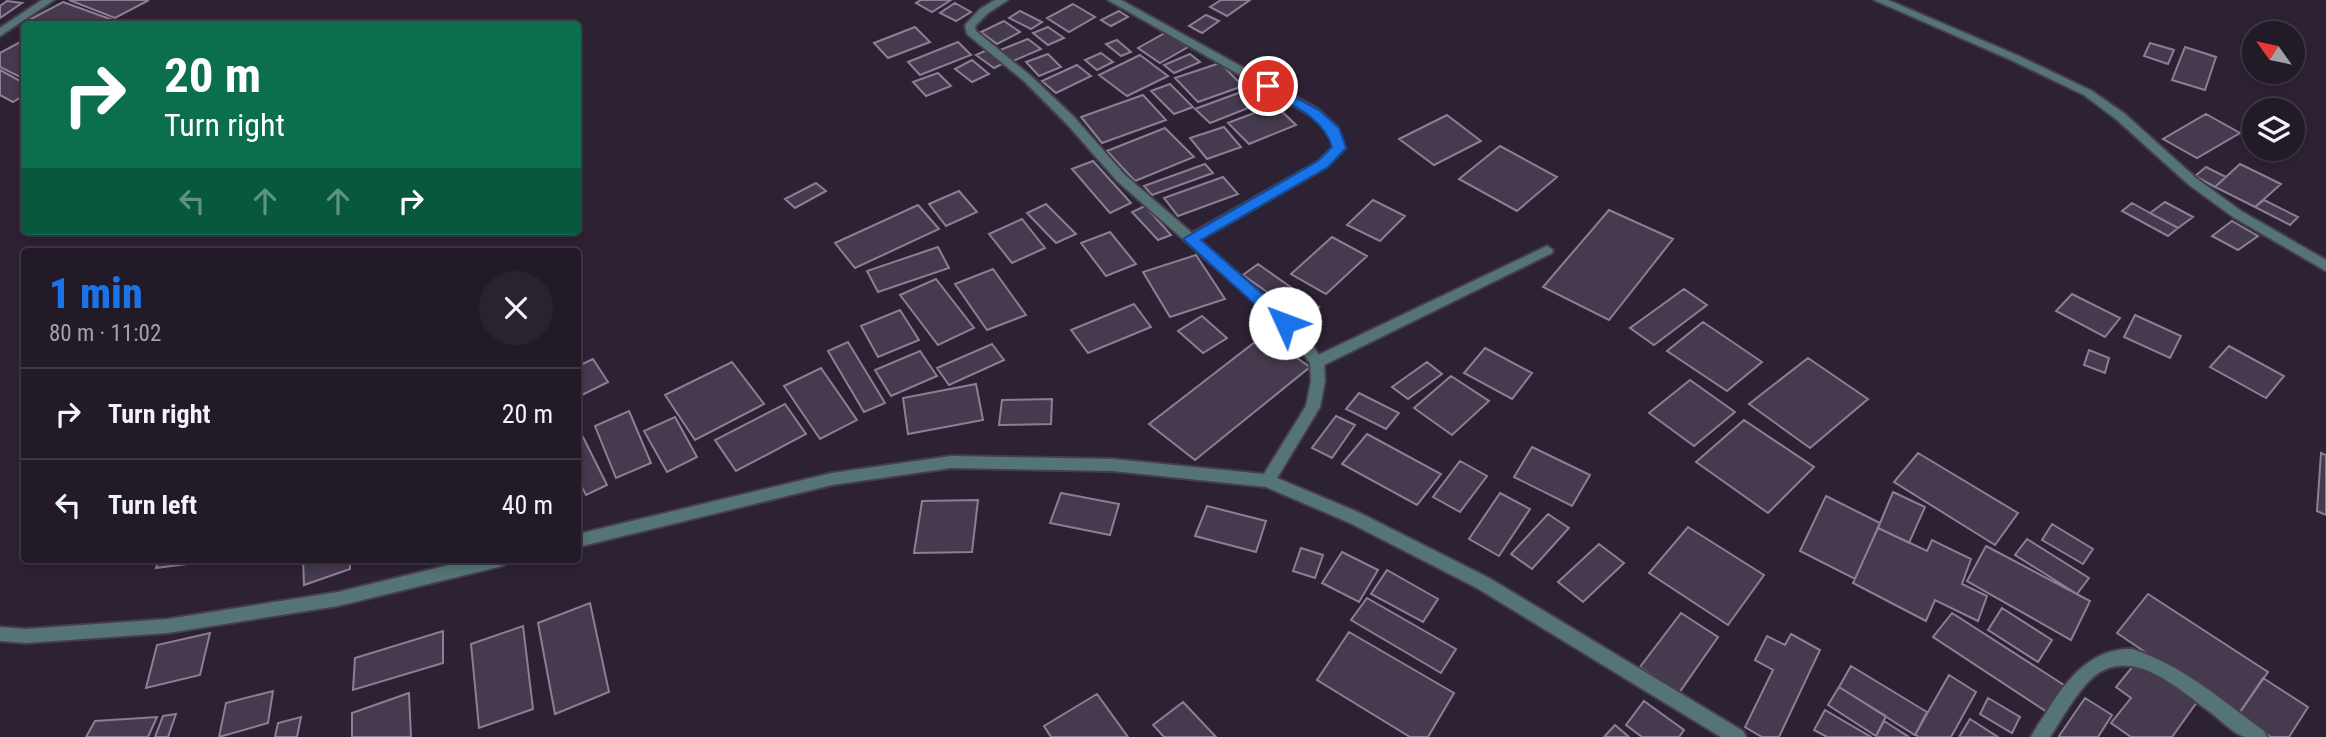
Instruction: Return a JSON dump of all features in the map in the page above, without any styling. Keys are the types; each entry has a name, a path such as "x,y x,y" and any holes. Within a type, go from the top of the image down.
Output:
{"street":[{"path":"0,33 49,0"},
{"path":"1003,0 974,19 970,26 971,32 1028,79 1070,120 1121,178 1272,310 1298,336 1317,362 1318,381 1312,407 1268,481"},
{"path":"1113,0 1314,113 1334,131 1339,148 1323,164 1191,239"},
{"path":"1879,0 2025,62 2088,93 2121,117 2192,181 2237,214 2326,266"},
{"path":"1317,362 1547,250"},
{"path":"581,540 832,479 951,462 1113,466 1268,481 1355,518 1483,583 1737,737"},
{"path":"0,635 26,636 168,626 338,599 486,563"},
{"path":"2040,737 2069,693 2089,670 2108,661 2131,656 2153,665 2258,737"}],"building":[{"path":"69,0 149,0 115,18"},
{"path":"921,0 951,0 932,12 916,3"},
{"path":"1221,0 1250,0 1227,16 1210,7"},
{"path":"7,1 22,3 0,18 0,6"},
{"path":"63,2 113,20 111,21 27,21"},
{"path":"955,3 971,12 956,21 940,13"},
{"path":"1073,4 1095,17 1069,32 1047,18"},
{"path":"1020,11 1042,22 1031,29 1009,18"},
{"path":"1119,11 1128,17 1111,26 1101,20"},
{"path":"1206,15 1219,21 1202,33 1189,26"},
{"path":"1004,21 1020,32 997,44 981,32"},
{"path":"915,27 930,42 888,58 874,43"},
{"path":"1048,27 1064,38 1048,45 1033,33"},
{"path":"1165,33 1188,47 1160,63 1138,48"},
{"path":"1028,39 1041,49 1013,61 1000,50"},
{"path":"1117,40 1131,52 1121,56 1106,44"},
{"path":"21,42 21,78 0,67 0,53"},
{"path":"958,42 971,55 920,75 908,62"},
{"path":"2150,43 2174,50 2168,64 2144,56"},
{"path":"2185,47 2216,57 2205,90 2172,80"},
{"path":"987,50 1004,63 994,68 976,55"},
{"path":"1101,53 1113,62 1097,70 1085,60"},
{"path":"1048,54 1061,67 1039,76 1026,62"},
{"path":"1190,54 1200,62 1174,73 1164,65"},
{"path":"1140,55 1168,76 1127,96 1099,75"},
{"path":"972,60 989,74 972,82 955,69"},
{"path":"1220,63 1243,86 1198,102 1175,78"},
{"path":"1077,65 1091,76 1056,93 1042,81"},
{"path":"0,70 21,81 21,97 13,102 0,95"},
{"path":"938,73 951,86 926,96 913,82"},
{"path":"1170,84 1193,107 1174,114 1151,91"},
{"path":"1252,88 1266,101 1210,123 1195,109"},
{"path":"1143,95 1166,120 1102,143 1081,117"},
{"path":"1275,105 1296,125 1249,144 1228,123"},
{"path":"2206,114 2240,133 2197,158 2163,139"},
{"path":"1447,115 1481,141 1434,165 1399,139"},
{"path":"1224,127 1241,147 1207,159 1190,138"},
{"path":"1165,128 1194,157 1135,181 1107,151"},
{"path":"1500,146 1557,177 1517,211 1459,179"},
{"path":"1093,161 1131,203 1110,213 1072,169"},
{"path":"1205,164 1213,173 1152,195 1144,186"},
{"path":"2240,164 2281,184 2255,207 2215,187"},
{"path":"2206,167 2226,177 2215,187 2195,176"},
{"path":"1223,177 1238,194 1178,216 1164,198"},
{"path":"816,183 826,191 795,208 785,199"},
{"path":"959,191 977,212 946,226 929,204"},
{"path":"1373,200 1405,216 1380,241 1347,225"},
{"path":"2264,200 2298,217 2290,225 2255,207"},
{"path":"2165,202 2193,217 2178,228 2150,213"},
{"path":"2132,203 2178,228 2168,236 2122,211"},
{"path":"1046,204 1076,234 1056,243 1027,213"},
{"path":"918,205 939,229 855,268 835,243"},
{"path":"1145,206 1171,235 1158,240 1132,212"},
{"path":"1609,210 1673,239 1609,320 1543,287"},
{"path":"1022,219 1045,248 1012,263 989,234"},
{"path":"2232,221 2258,236 2238,250 2212,236"},
{"path":"1110,232 1136,264 1106,276 1081,243"},
{"path":"1332,237 1367,256 1326,294 1291,274"},
{"path":"938,247 949,268 878,292 867,271"},
{"path":"1196,255 1225,299 1170,317 1143,272"},
{"path":"1258,264 1319,307 1304,318 1243,275"},
{"path":"993,269 1026,315 987,330 955,284"},
{"path":"936,279 974,328 938,345 900,295"},
{"path":"1684,289 1707,305 1654,345 1630,328"},
{"path":"2072,294 2120,318 2105,337 2056,311"},
{"path":"1134,304 1151,327 1088,353 1071,330"},
{"path":"900,310 919,340 878,357 861,326"},
{"path":"2135,315 2181,336 2170,358 2124,337"},
{"path":"1202,316 1227,338 1203,353 1178,331"},
{"path":"1703,322 1762,362 1727,391 1667,351"},
{"path":"1264,335 1310,367 1195,460 1149,424"},
{"path":"848,342 885,403 864,412 828,351"},
{"path":"992,344 1004,360 949,385 937,368"},
{"path":"2229,346 2284,376 2266,398 2210,367"},
{"path":"1485,348 1532,373 1512,399 1464,373"},
{"path":"2089,350 2109,358 2105,373 2084,365"},
{"path":"920,351 937,376 891,396 875,370"},
{"path":"1808,358 1868,399 1810,448 1749,404"},
{"path":"593,359 608,382 582,395 581,365"},
{"path":"732,362 764,404 695,440 665,395"},
{"path":"1427,362 1442,374 1408,399 1392,387"},
{"path":"821,368 857,420 820,439 784,386"},
{"path":"1451,376 1489,401 1452,435 1414,408"},
{"path":"1690,380 1735,412 1694,446 1649,413"},
{"path":"976,384 983,420 908,434 903,398"},
{"path":"1359,393 1399,413 1386,429 1346,409"},
{"path":"1052,399 1051,424 999,425 1002,400"},
{"path":"785,404 806,434 736,471 715,440"},
{"path":"629,411 651,463 616,478 595,426"},
{"path":"1336,416 1355,425 1332,458 1312,448"},
{"path":"675,417 697,457 667,472 644,431"},
{"path":"1744,420 1814,467 1768,513 1696,462"},
{"path":"581,433 607,485 586,495 581,485"},
{"path":"1367,434 1441,474 1417,505 1342,464"},
{"path":"1532,447 1590,475 1572,506 1514,477"},
{"path":"1918,453 2018,513 1995,545 1894,482"},
{"path":"2321,453 2326,455 2326,515 2317,511"},
{"path":"1460,461 1487,476 1460,512 1433,497"},
{"path":"1893,492 1925,507 1909,543 1878,528"},
{"path":"1061,493 1119,504 1110,535 1050,523"},
{"path":"1500,493 1530,509 1499,556 1469,539"},
{"path":"1826,496 1880,523 1855,579 1800,551"},
{"path":"978,500 972,552 914,553 922,501"},
{"path":"1207,506 1266,521 1256,552 1195,536"},
{"path":"1548,514 1569,528 1532,569 1511,554"},
{"path":"2052,524 2093,549 2083,564 2042,540"},
{"path":"1688,527 1764,575 1728,625 1649,573"},
{"path":"1878,528 1927,551 1932,540 1971,559 1962,584 1987,596 1978,621 1935,600 1926,621 1853,583"},
{"path":"2027,539 2089,578 2077,594 2015,555"},
{"path":"1599,544 1624,563 1583,602 1558,582"},
{"path":"1986,546 2090,601 2071,640 1967,581"},
{"path":"1301,548 1323,555 1315,578 1293,571"},
{"path":"1342,552 1378,570 1359,602 1322,583"},
{"path":"158,563 195,563 156,568"},
{"path":"303,563 350,563 350,569 304,585"},
{"path":"1387,570 1438,599 1423,622 1371,594"},
{"path":"2148,594 2268,672 2238,715 2117,633"},
{"path":"1367,598 1456,649 1441,673 1351,620"},
{"path":"590,603 609,692 555,714 538,623"},
{"path":"2002,608 2052,640 2038,662 1988,630"},
{"path":"1681,613 1718,637 1679,693 1640,667"},
{"path":"1952,613 2064,685 2047,712 1933,637"},
{"path":"523,626 533,709 479,728 471,644"},
{"path":"443,631 443,663 353,690 355,658"},
{"path":"1349,632 1454,693 1428,737 1410,737 1317,680"},
{"path":"210,633 200,675 146,688 157,645"},
{"path":"1791,634 1820,650 1779,737 1762,737 1745,727 1773,670 1755,660 1767,636 1785,645"},
{"path":"2137,661 2197,702 2172,737 2131,737 2111,723 2131,698 2116,687"},
{"path":"1851,666 1927,712 1915,735 1839,687"},
{"path":"1949,675 1976,692 1951,737 1915,735"},
{"path":"2263,678 2308,707 2289,737 2271,737 2238,715"},
{"path":"1839,687 1886,716 1876,736 1828,705"},
{"path":"273,691 268,723 219,737 226,703"},
{"path":"409,693 411,737 352,737 352,713"},
{"path":"1097,694 1128,737 1051,737 1044,726"},
{"path":"1988,698 2020,717 2012,733 1980,714"},
{"path":"2085,698 2112,715 2098,737 2059,736"},
{"path":"1644,701 1684,730 1679,737 1642,737 1626,725"},
{"path":"1183,702 1216,737 1164,737 1153,725"},
{"path":"1825,710 1871,737 1827,737 1814,730"},
{"path":"176,714 168,737 155,737 163,716"},
{"path":"157,717 148,737 86,737 95,721"},
{"path":"301,717 297,737 275,737 278,723"},
{"path":"1970,719 1998,737 1959,737"},
{"path":"1884,721 1909,737 1876,736"},
{"path":"1615,725 1629,737 1604,737"}],"route":[{"path":"1268,86 1314,113 1334,131 1339,148 1323,164 1191,239 1285,323"}]}
